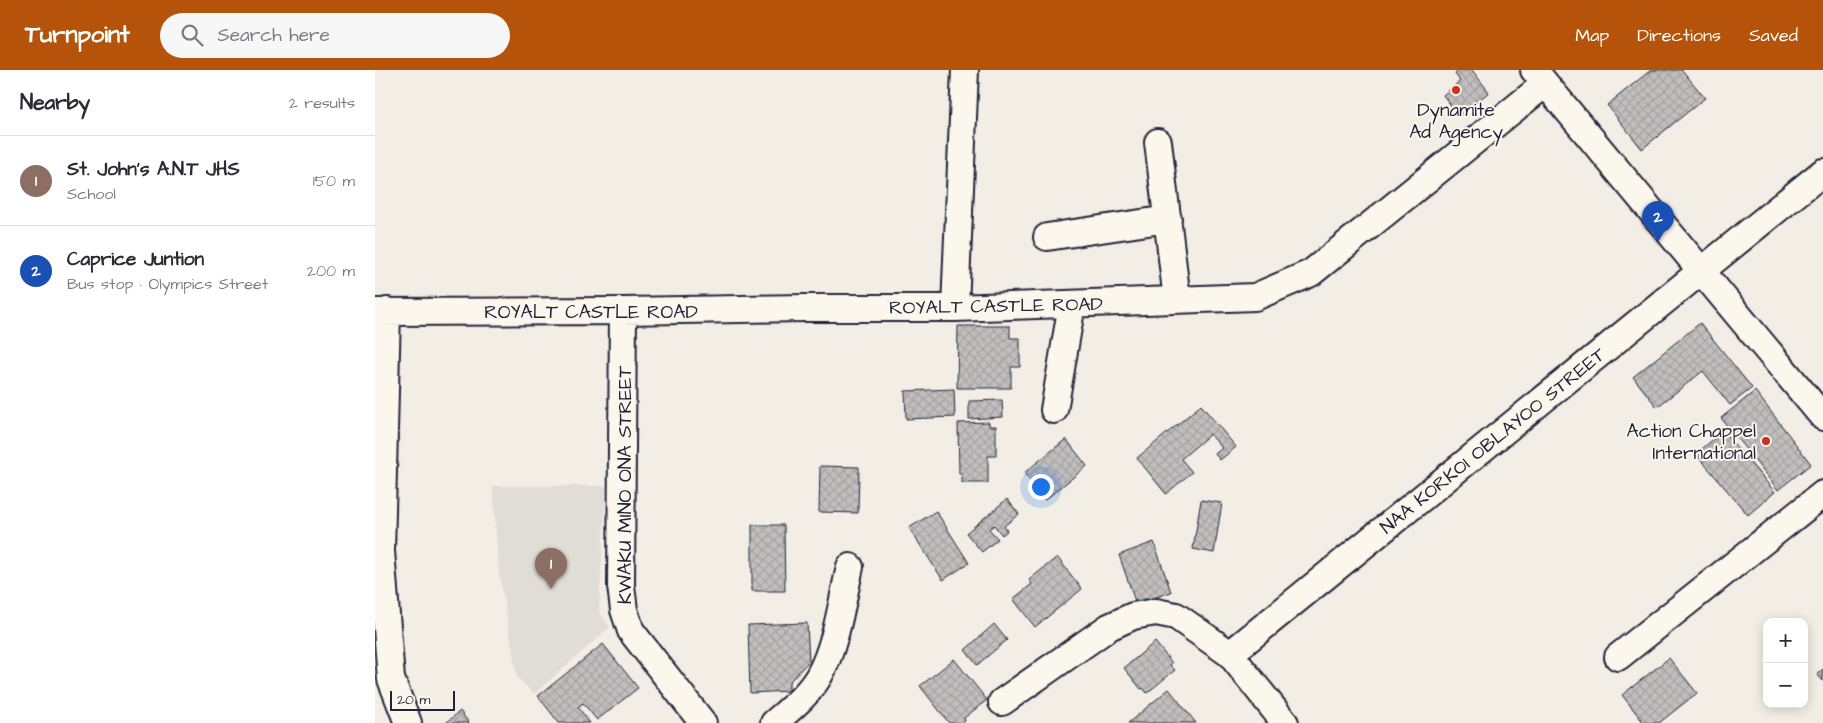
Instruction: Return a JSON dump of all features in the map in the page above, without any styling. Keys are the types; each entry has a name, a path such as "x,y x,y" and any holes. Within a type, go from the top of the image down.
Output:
{"street":[{"path":"955,308 965,70"},
{"path":"1539,77 1823,417"},
{"name":"ROYALT CASTLE ROAD","path":"381,312 955,308 1255,297 1311,273 1539,77"},
{"path":"1158,142 1177,300"},
{"name":"NAA KORKOI OBLAYOO STREET","path":"1231,654 1823,172"},
{"path":"1047,237 1167,219"},
{"path":"1054,410 1072,304"},
{"name":"KWAKU MINO ONA STREET","path":"623,311 621,586 624,610 631,631 703,723"},
{"path":"381,312 378,551 391,679 408,723"},
{"path":"1618,658 1823,494"},
{"path":"774,723 802,698 819,676 829,654 850,568"},
{"path":"1002,702 1109,627 1133,616 1157,612 1176,616 1231,654 1285,723"}],"shaded area":[{"path":"493,486 606,486 599,611 610,627 534,694 517,677 498,566"}],"building":[{"path":"1460,70 1472,70 1489,92 1459,116 1443,95 1460,81 1455,74"},
{"path":"1651,70 1682,70 1705,98 1642,149 1607,105"},
{"path":"1700,323 1752,388 1730,405 1703,371 1657,407 1633,377"},
{"path":"958,326 1010,326 1010,338 1020,338 1020,367 1011,367 1011,388 957,388"},
{"path":"954,389 955,417 906,419 905,391"},
{"name":"Action Chappel International","path":"1755,391 1811,464 1778,490 1721,418"},
{"path":"1002,400 1003,417 969,419 969,401"},
{"path":"1201,405 1236,447 1220,460 1215,454 1222,448 1210,434 1181,459 1192,472 1166,494 1137,458"},
{"path":"989,422 989,426 996,426 996,456 988,456 988,483 962,483 962,474 959,474 958,423"},
{"path":"1723,431 1775,492 1748,515 1696,454"},
{"path":"1066,439 1087,466 1045,500 1024,473"},
{"path":"820,466 859,467 858,513 819,512"},
{"path":"1007,499 1019,514 1004,526 1007,531 1002,535 994,525 989,529 998,539 982,552 966,533"},
{"path":"1201,500 1222,503 1214,553 1193,549"},
{"path":"936,511 969,563 943,580 909,528"},
{"path":"752,525 784,525 785,591 752,591"},
{"path":"1154,542 1171,592 1136,604 1119,555"},
{"path":"1057,557 1082,589 1035,627 1013,599 1032,584 1029,580"},
{"path":"807,623 809,661 789,682 789,691 750,693 748,625"},
{"path":"994,624 1007,640 977,665 965,650"},
{"path":"1155,642 1172,663 1170,665 1175,670 1147,693 1143,688 1141,689 1124,668"},
{"path":"603,644 638,688 597,720 583,703 578,707 590,723 559,723 538,696"},
{"path":"1669,658 1697,693 1659,723 1644,723 1622,695"},
{"path":"954,659 987,700 964,718 965,721 962,723 949,723 920,686"},
{"path":"1823,669 1823,681 1817,674"},
{"path":"1169,689 1196,723 1128,723"},
{"path":"460,711 469,723 446,723"}],"place":[{"name":"Dynamite Ad Agency","path":"1456,90"},
{"name":"Caprice Juntion","path":"1658,242"},
{"name":"Action Chappel International","path":"1766,441"},
{"name":"St. John's A.N.T JHS","path":"551,589"}]}
